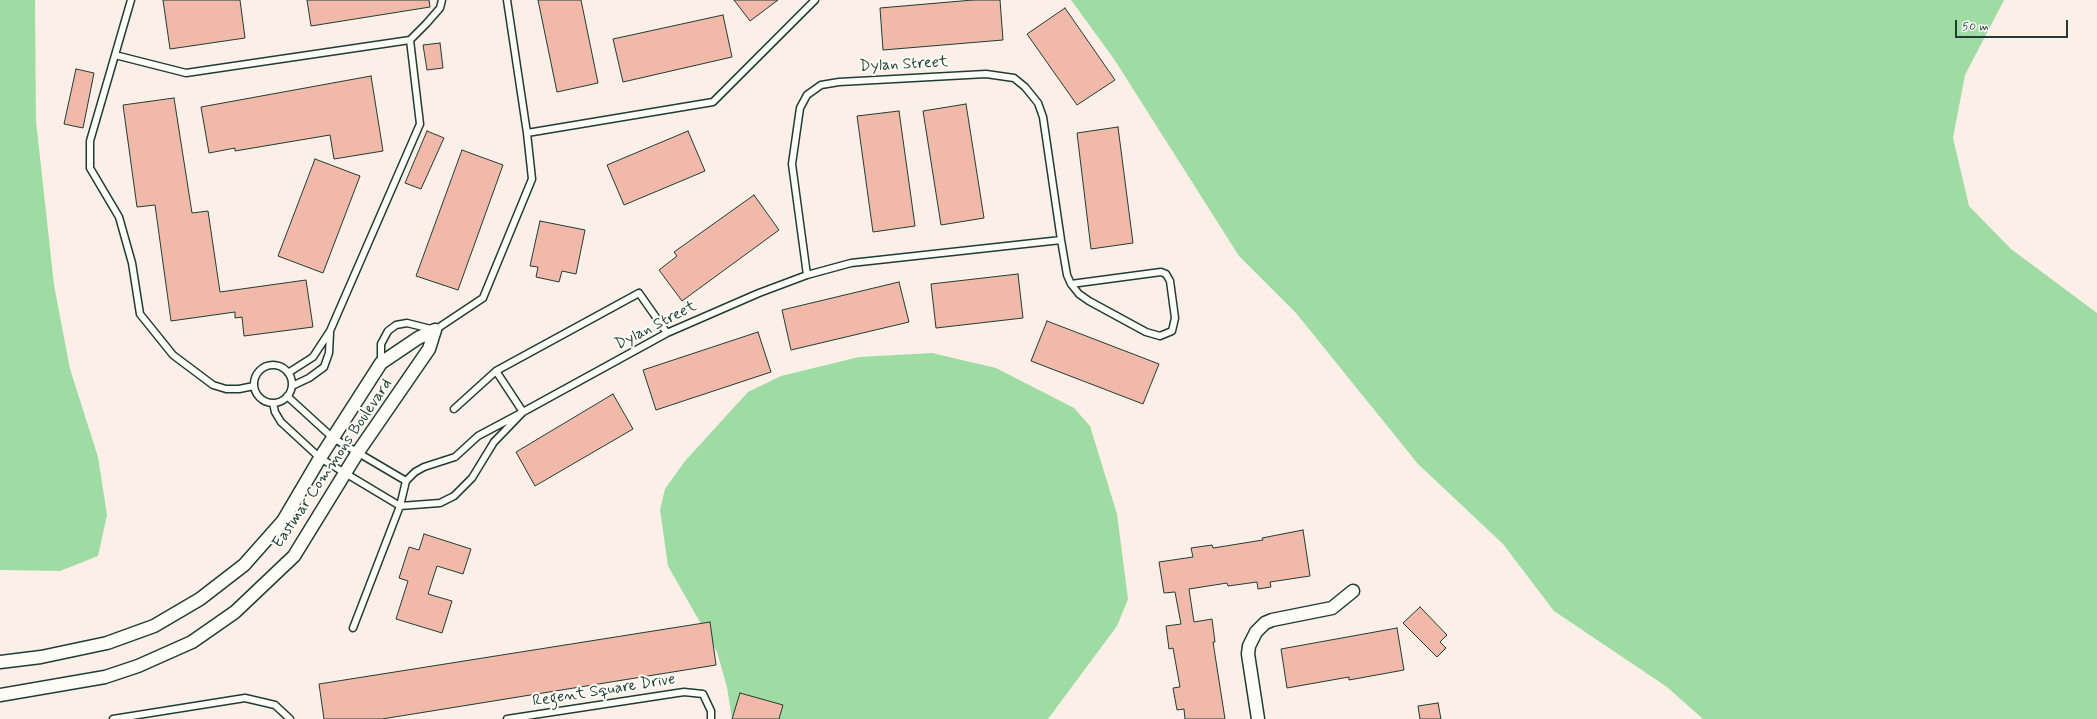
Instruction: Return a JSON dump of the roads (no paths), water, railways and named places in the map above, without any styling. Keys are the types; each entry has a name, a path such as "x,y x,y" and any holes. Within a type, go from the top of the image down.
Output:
{"street":[{"name":"Eastmar Commons Boulevard","path":"0,662 41,657 107,643 154,626 200,599 244,565 283,521 320,458 381,363 418,338 434,330"},
{"name":"Eastmar Commons Boulevard","path":"0,695 105,677 138,666 192,642 235,612 294,556 358,452 429,349 434,330"},
{"path":"1258,719 1248,654 1249,646 1256,632 1265,622 1332,608 1353,591"}],"lane":[{"path":"130,0 90,141 90,168 119,217 132,263 140,314 173,355 213,385 226,389 254,386"},
{"path":"115,55 186,73 410,40 440,8 442,0"},
{"name":"Eastmar Commons Boulevard","path":"434,330 483,298 532,179 527,133 507,0"},
{"path":"527,133 713,102 815,0"},
{"path":"288,373 313,356 330,332 420,124 410,40"},
{"name":"Dylan Street","path":"808,275 792,164 800,108 807,95 821,85 839,82 986,74 1014,78 1025,87 1038,103 1044,116 1067,275 1071,284 1079,294 1089,301 1146,332 1160,336 1172,330 1175,318 1170,281 1166,274 1161,272 1071,284"},
{"name":"Dylan Street","path":"406,481 424,467 456,457 478,436 667,333 752,295 808,275 851,263 1062,240"},
{"path":"454,409 496,371 640,293 667,333"},
{"path":"381,363 381,344 388,331 396,325 407,323 434,330"},
{"path":"292,386 288,373 276,366 263,368 258,373 254,386 256,394 262,400 273,403 281,401 287,396 292,386 309,378 324,367 329,353 330,332"},
{"path":"496,371 523,412"},
{"path":"287,396 333,438 406,481 400,506 353,628"},
{"path":"273,403 275,412 282,422 320,458 344,474 400,506"},
{"name":"Dylan Street","path":"400,506 440,502 454,496 472,478 494,442 523,412"},
{"name":"Regent Square Drive","path":"507,719 684,692 703,694 711,711 711,719"},
{"path":"113,719 245,698 275,705 290,719"}]}
